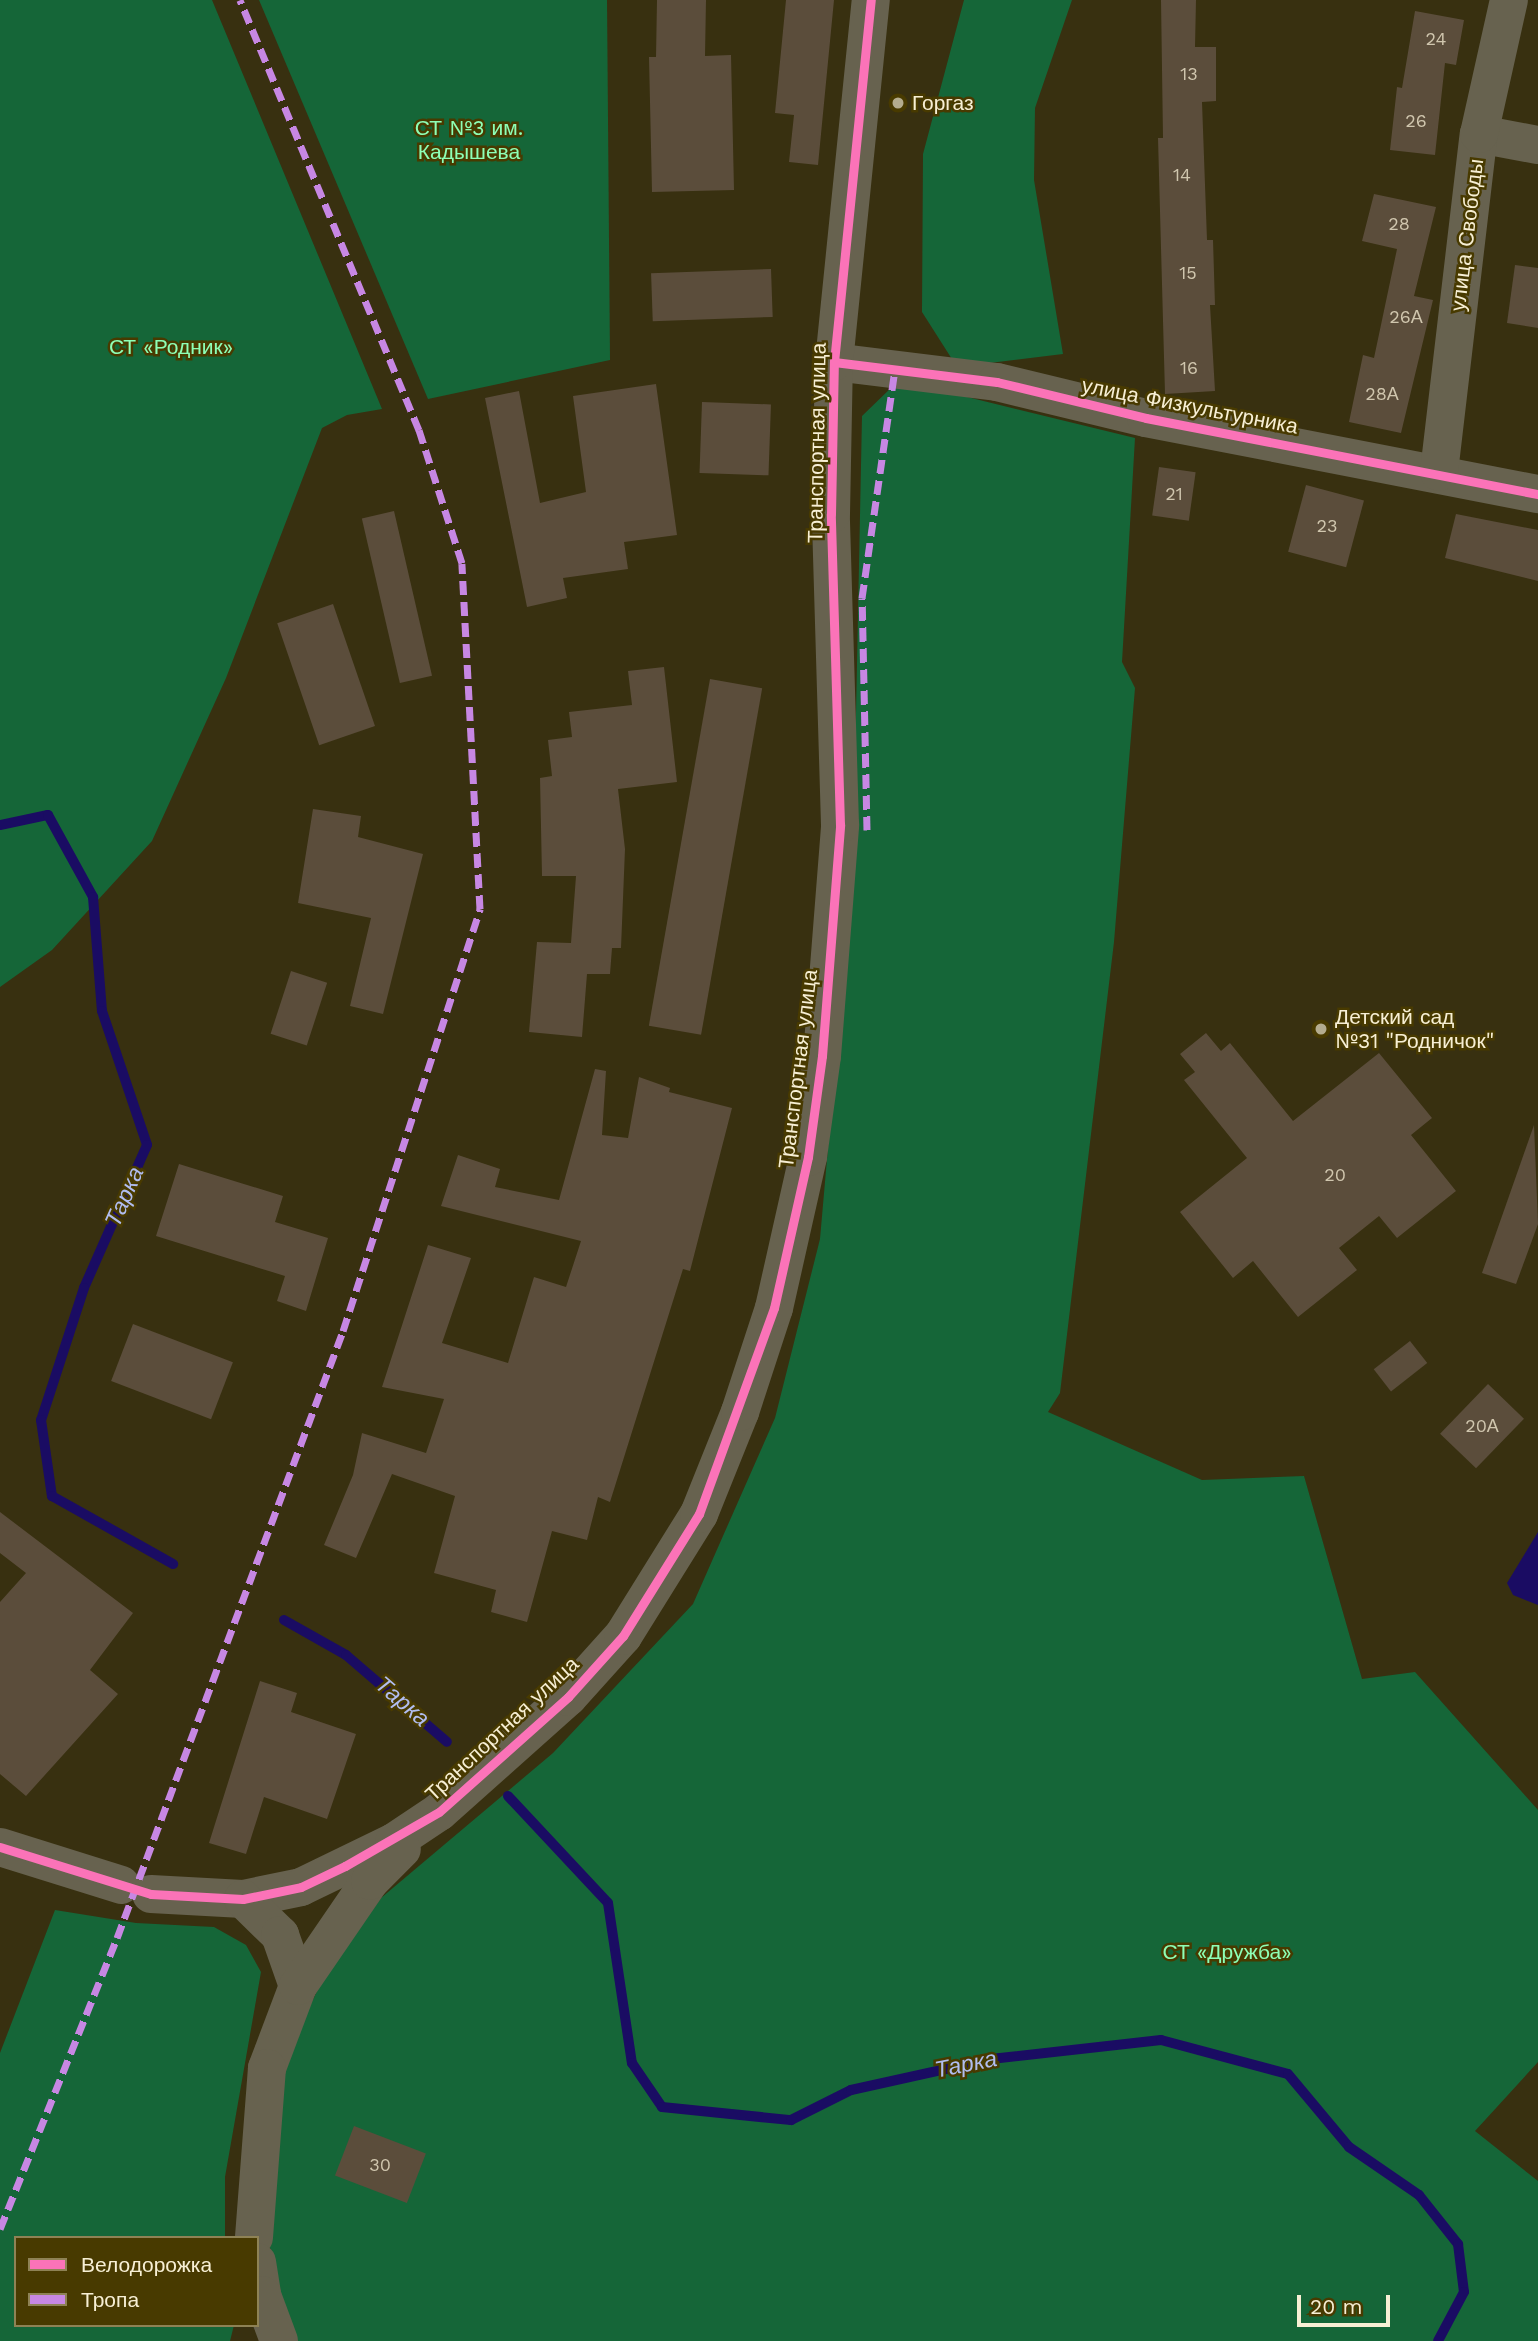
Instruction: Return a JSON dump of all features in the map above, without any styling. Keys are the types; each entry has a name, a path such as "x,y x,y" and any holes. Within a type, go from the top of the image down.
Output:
{"street":[{"name":"Транспортная улица","path":"0,1846 136,1889 243,1899 300,1887 394,1842 439,1812 568,1697 623,1636 663,1577 699,1514 774,1308 808,1157 822,1056 840,825 831,514 834,362 871,0"},
{"name":"улица Свободы","path":"1439,472 1479,134 1509,0"},
{"path":"1479,134 1538,145"},
{"name":"улица Физкультурника","path":"834,362 998,382 1146,418 1439,472 1538,494"},
{"path":"254,2236 267,2068 298,1986 370,1881 439,1812"},
{"path":"243,1899 280,1935 298,1986"},
{"path":"259,2275 262,2295 279,2341"}],"green space":[{"name":"СТ «Родник»","path":"0,0 212,0 382,409 347,415 322,428 226,678 152,841 52,950 0,987"},
{"name":"СТ №3 им. Кадышева","path":"259,0 607,0 610,360 428,399"},
{"path":"964,0 1072,0 1035,108 1034,180 1063,354 957,367 922,312 923,154"},
{"name":"СТ «Дружба»","path":"894,385 955,394 1135,438 1122,662 1135,688 1114,942 1060,1393 1048,1412 1202,1480 1304,1476 1362,1679 1415,1672 1538,1810 1538,2062 1475,2131 1538,2181 1538,2341 292,2341 277,2288 265,2219 287,2054 319,1987 381,1898 553,1753 693,1604 775,1418 820,1239 853,862 862,416"},
{"path":"55,1910 136,1923 214,1927 246,1945 261,1972 225,2177 225,2236 14,2236 14,2327 234,2327 230,2341 0,2341 0,2053"}],"shaded area":[{"path":"1538,1532 1538,1605 1513,1595 1507,1583"}],"building":[{"path":"657,0 706,0 705,56 731,55 734,190 652,192 649,57 656,57"},
{"path":"786,0 834,0 818,165 789,162 794,115 775,113"},
{"path":"1161,0 1196,0 1195,47 1216,47 1216,101 1202,102 1207,240 1213,240 1215,305 1210,305 1215,391 1165,394 1158,138 1163,138"},
{"path":"1415,11 1464,20 1456,65 1445,63 1435,155 1390,150 1397,87 1402,88"},
{"path":"1374,194 1436,207 1414,296 1433,300 1401,433 1349,422 1363,355 1374,358 1397,249 1362,241"},
{"path":"1515,265 1538,268 1538,328 1507,323"},
{"path":"771,269 773,317 653,321 651,273"},
{"path":"656,384 677,535 624,542 628,569 563,578 567,598 527,607 485,398 519,391 540,503 586,492 573,396"},
{"path":"702,402 771,404 768,475 700,473"},
{"path":"1159,467 1196,472 1189,521 1152,516"},
{"path":"1306,485 1364,501 1346,567 1288,552"},
{"path":"394,511 432,676 400,683 362,518"},
{"path":"1456,514 1538,530 1538,581 1445,558"},
{"path":"333,604 375,726 319,745 277,623"},
{"path":"664,667 677,782 618,789 625,849 621,948 612,948 610,974 587,974 582,1037 529,1032 537,942 571,943 576,876 542,876 540,778 552,776 548,740 572,737 569,712 632,705 628,671"},
{"path":"710,679 762,688 701,1035 649,1026"},
{"path":"313,809 361,816 358,837 423,854 383,1014 350,1006 371,918 298,903"},
{"path":"291,971 327,983 307,1046 271,1034"},
{"path":"1206,1033 1221,1051 1230,1043 1293,1121 1379,1053 1432,1118 1411,1135 1456,1191 1397,1238 1379,1216 1339,1248 1357,1270 1298,1317 1253,1261 1233,1278 1180,1212 1247,1158 1184,1080 1195,1072 1180,1054"},
{"path":"595,1069 606,1071 602,1135 628,1138 639,1077 670,1088 669,1092 732,1108 690,1271 683,1269 610,1502 598,1497 587,1540 552,1531 527,1622 491,1612 496,1590 434,1573 455,1496 392,1474 356,1558 324,1545 353,1475 362,1433 426,1453 444,1399 382,1387 428,1245 471,1258 442,1343 508,1363 534,1277 566,1287 581,1241 441,1206 458,1155 500,1169 495,1187 559,1200"},
{"path":"1534,1125 1538,1224 1516,1284 1482,1273"},
{"path":"179,1164 283,1196 275,1222 328,1238 306,1311 277,1301 285,1276 156,1236"},
{"path":"133,1324 233,1362 211,1419 111,1381"},
{"path":"1410,1341 1427,1363 1391,1391 1374,1369"},
{"path":"1488,1384 1524,1419 1476,1468 1440,1434"},
{"path":"0,1512 133,1613 90,1670 118,1694 26,1796 0,1774 0,1602 26,1573 0,1553"},
{"path":"260,1681 297,1693 291,1712 356,1734 327,1819 264,1797 246,1854 209,1843"},
{"path":"354,2126 426,2154 407,2203 335,2175"}],"waterway":[{"name":"Тарка","path":"0,825 48,815 93,897 102,1011 147,1145 84,1288 41,1420 52,1496 173,1564"},
{"name":"Тарка","path":"284,1620 346,1655 447,1742"},
{"name":"Тарка","path":"508,1796 608,1903 632,2063 662,2107 791,2120 851,2090 991,2059 1161,2040 1288,2074 1349,2147 1419,2195 1458,2244 1464,2292 1438,2341"}],"marked path":[{"path":"0,2229 117,1938 343,1331 480,909 462,563 419,430 240,0"},
{"path":"867,830 862,598 895,370"}],"cycle path":[{"path":"0,1847 151,1894 243,1899 301,1887 345,1866 439,1812 568,1697 623,1636 699,1514 774,1308 808,1157 822,1056 840,825 831,514 834,362 871,0"},
{"path":"834,362 997,382 1146,418 1538,494"}],"place":[{"name":"Горгаз","path":"898,103"},
{"name":"Детский сад №31 \"Родничок\"","path":"1321,1029"}]}
